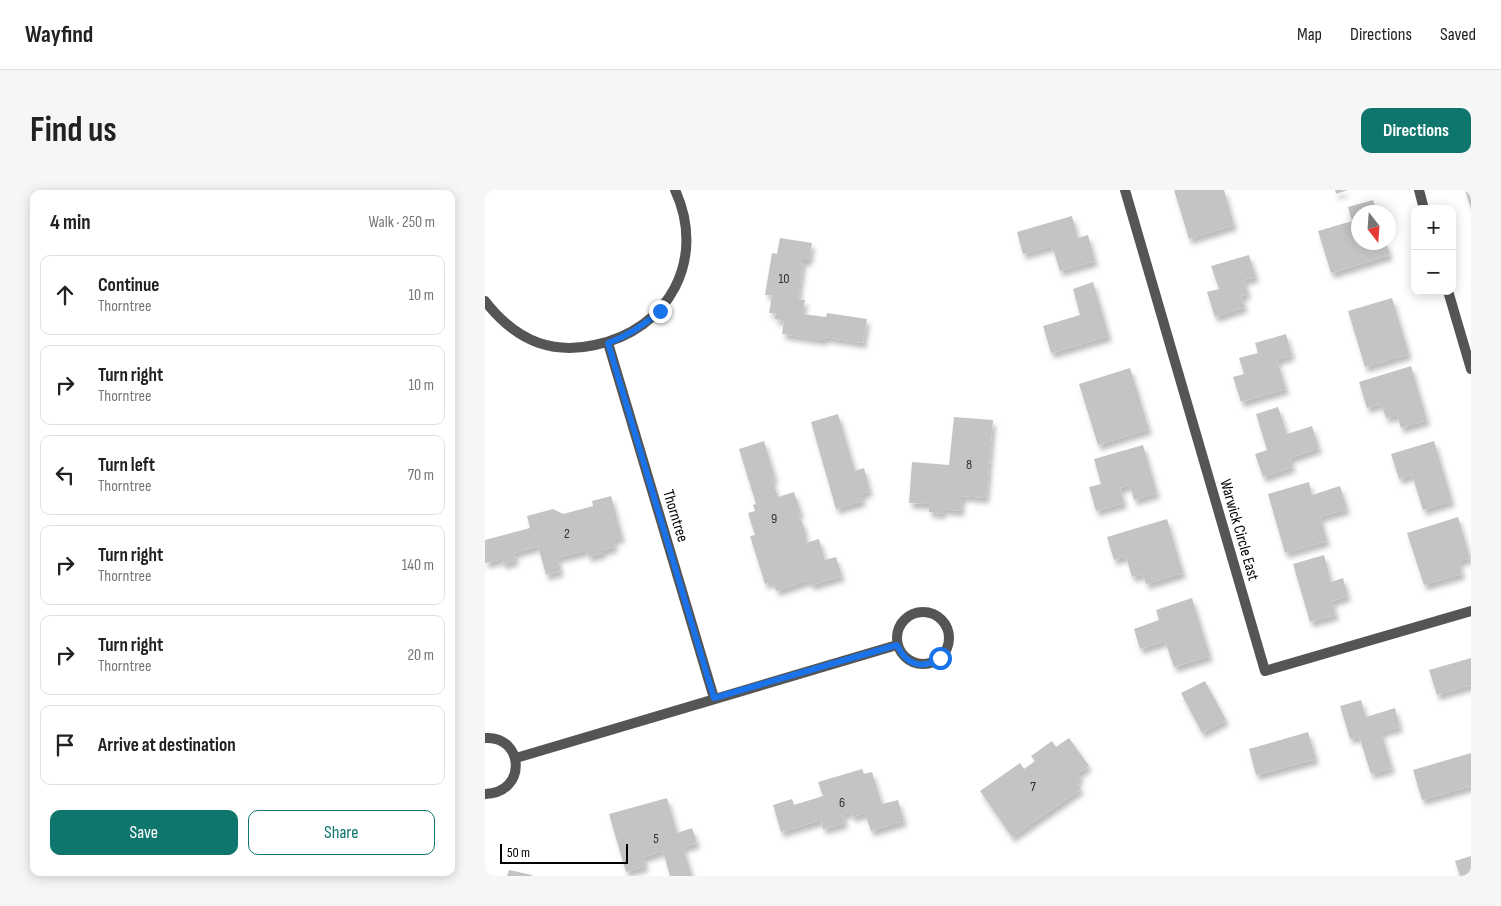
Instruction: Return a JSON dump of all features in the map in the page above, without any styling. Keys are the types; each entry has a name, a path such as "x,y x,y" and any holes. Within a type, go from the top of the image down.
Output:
{"street":[{"path":"485,301 508,326 538,343 555,347 573,348 608,343 623,337 660,311 670,298 683,268 685,239 681,206 675,190"},
{"name":"Warwick Circle East","path":"1125,190 1265,671 1471,611"},
{"path":"1419,190 1423,205"},
{"path":"1449,295 1471,370"},
{"name":"Thorntree","path":"608,343 714,698"},
{"path":"917,612 934,614 947,626 949,643 946,651 932,663 924,665 907,660 897,645 896,636 898,628 909,615 917,612"},
{"path":"515,758 897,645"},
{"path":"485,738 497,739 505,743 512,750 517,767 515,777 503,790 494,794 485,794"}],"building":[{"path":"1174,190 1224,190 1234,225 1189,239"},
{"path":"1335,190 1348,190 1336,194"},
{"path":"1465,190 1471,190 1471,209"},
{"path":"1373,200 1375,205 1355,205"},
{"path":"1351,206 1351,218 1348,207"},
{"path":"1072,216 1078,238 1088,235 1095,261 1060,271 1052,246 1023,254 1017,232"},
{"path":"1351,221 1351,250 1388,250 1390,255 1331,273 1318,231"},
{"path":"780,238 812,243 809,260 803,260 798,299 805,300 802,314 826,317 827,313 867,319 863,343 825,337 824,340 782,334 784,321 775,319 776,313 769,313 772,295 765,295 772,253 777,254"},
{"path":"1249,255 1256,277 1244,280 1248,294 1241,296 1245,307 1215,317 1207,292 1219,289 1211,266"},
{"path":"1093,282 1109,336 1051,353 1043,326 1080,315 1073,289"},
{"path":"1392,298 1409,354 1365,367 1348,311"},
{"path":"1286,334 1292,355 1277,360 1286,389 1241,402 1233,377 1244,374 1239,358 1258,353 1255,343"},
{"path":"1411,366 1427,420 1401,428 1397,415 1386,418 1381,404 1367,408 1359,382"},
{"path":"1130,368 1149,429 1098,445 1079,384"},
{"path":"1278,407 1287,434 1312,426 1319,448 1290,458 1293,467 1263,477 1255,454 1267,450 1256,414"},
{"path":"838,414 855,471 864,468 870,491 861,494 863,501 836,509 811,422"},
{"path":"954,417 993,420 986,498 962,496 961,511 942,509 943,514 929,512 929,504 909,503 912,462 949,465"},
{"path":"764,441 775,478 772,479 778,497 794,492 801,513 797,514 805,531 805,543 819,539 825,560 836,557 842,576 811,585 809,580 776,591 773,581 765,584 750,536 755,535 748,513 755,511 753,505 756,504 739,449"},
{"path":"1434,441 1452,501 1423,510 1412,475 1399,479 1391,454"},
{"path":"1143,445 1157,493 1134,500 1130,485 1120,488 1124,503 1096,511 1089,487 1101,484 1094,459"},
{"path":"1309,482 1312,495 1340,486 1347,509 1320,517 1327,541 1285,553 1268,494"},
{"path":"611,496 622,537 613,540 615,547 588,557 587,550 557,558 561,571 546,575 538,546 514,553 516,560 503,564 502,559 485,563 485,540 530,528 527,516 553,509 563,514 593,506 592,501"},
{"path":"1458,517 1470,558 1459,561 1462,574 1424,585 1407,533"},
{"path":"1167,519 1183,573 1146,584 1143,574 1132,577 1126,556 1114,560 1107,537"},
{"path":"1324,555 1331,582 1343,578 1348,596 1332,601 1336,615 1310,622 1293,564"},
{"path":"1192,598 1210,656 1174,667 1165,641 1140,649 1134,629 1159,620 1156,610"},
{"path":"1471,658 1471,685 1437,695 1429,670"},
{"path":"1205,681 1226,720 1202,733 1181,693"},
{"path":"1361,700 1366,717 1395,708 1400,727 1381,732 1392,768 1371,774 1359,736 1350,739 1340,706"},
{"path":"1308,732 1316,759 1256,775 1249,749"},
{"path":"1069,738 1089,766 1078,773 1081,778 1076,782 1081,789 1012,837 980,791 1020,763 1024,769 1035,761 1031,756 1052,741 1056,747"},
{"path":"1471,753 1471,786 1422,800 1413,770"},
{"path":"862,769 864,774 872,772 882,804 898,800 904,821 871,831 865,813 852,817 851,812 843,814 845,823 823,829 821,820 781,832 773,805 792,799 794,805 823,796 818,782"},
{"path":"667,798 677,833 692,828 697,843 683,847 692,876 670,876 663,851 643,857 646,866 626,872 609,814"},
{"path":"1471,856 1471,876 1460,876 1455,861"},
{"path":"509,870 532,875 532,876 507,876"}],"route":[{"path":"660,311 636,330 608,343 714,698 897,645 907,660 915,663 924,665 940,658"}]}
